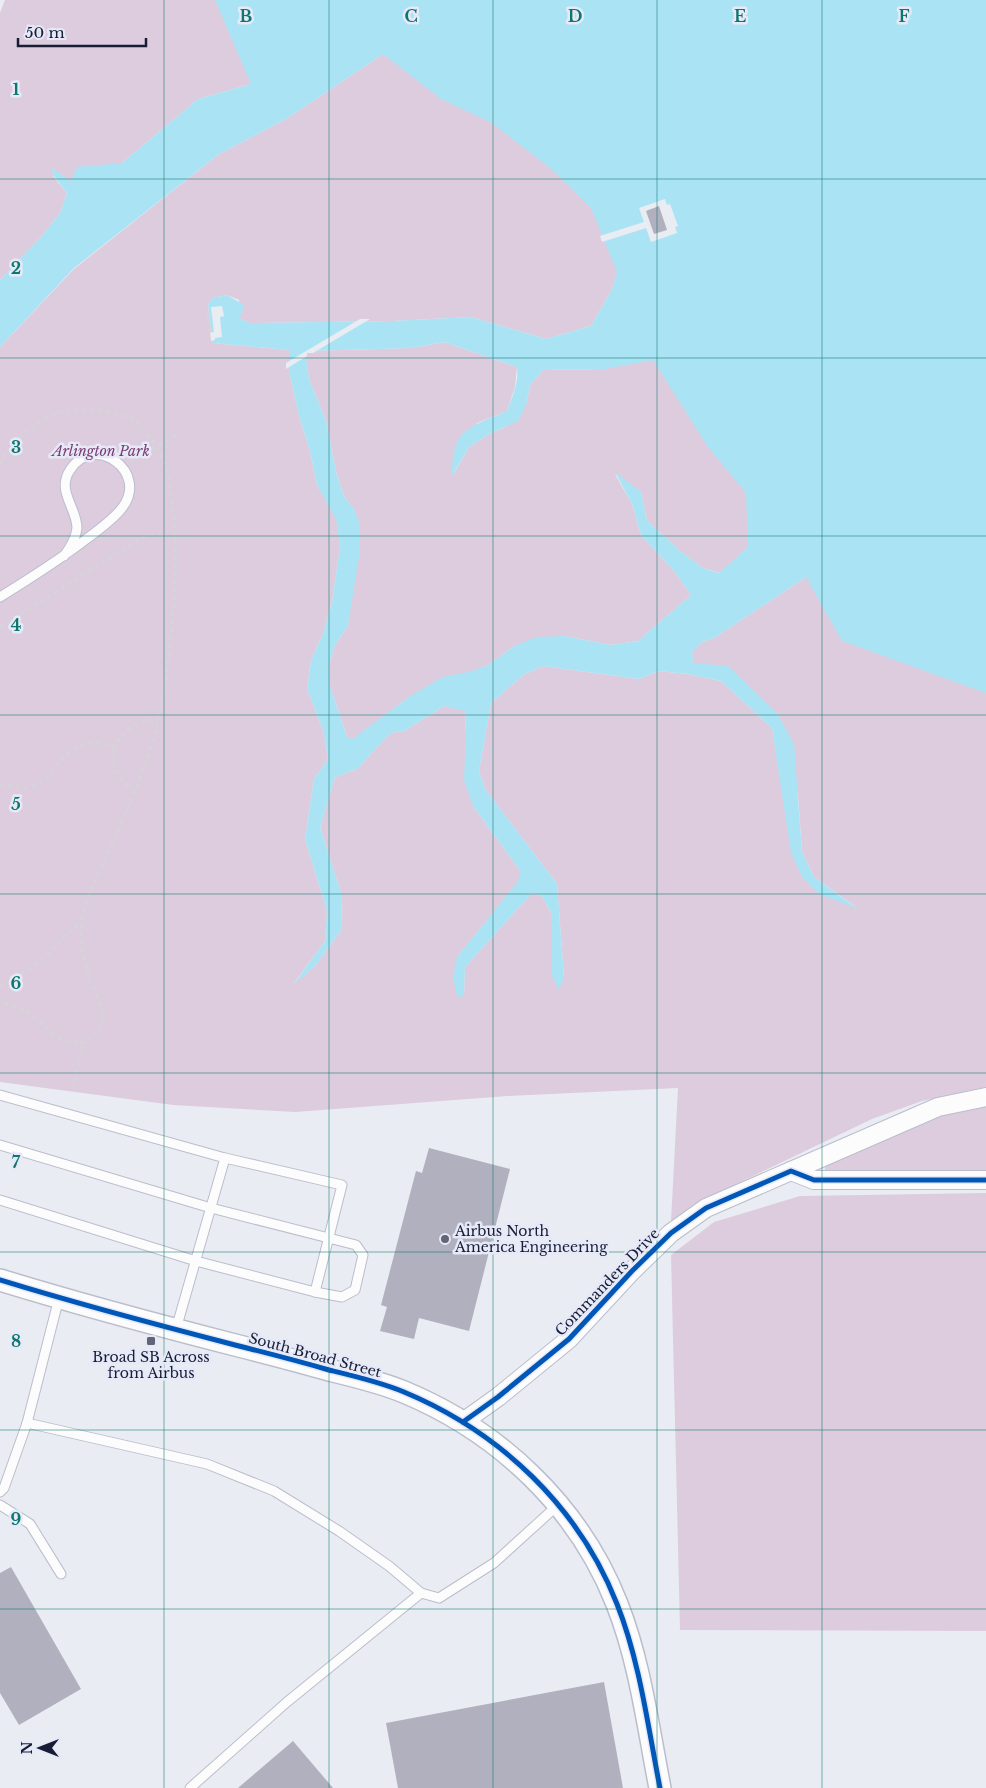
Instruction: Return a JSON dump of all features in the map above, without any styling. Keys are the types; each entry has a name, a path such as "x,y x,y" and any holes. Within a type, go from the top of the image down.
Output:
{"street":[{"name":"Commanders Drive","path":"463,1422 498,1398 569,1339 632,1271 671,1233 706,1208 938,1107 986,1097"},
{"path":"791,1171 814,1180 986,1180"},
{"name":"South Broad Street","path":"0,1280 176,1330 364,1379 436,1406 496,1444 526,1470 558,1504 582,1536 603,1573 617,1604 629,1639 641,1686 660,1788"}],"lane":[{"path":"0,597 64,556 108,523 123,507 128,497 130,486 126,472 112,458 99,455 85,457 70,469 65,482 66,494 75,516 76,528 73,544 64,556"},
{"path":"0,1095 225,1158 342,1185 315,1292"},
{"path":"0,1145 211,1208 356,1245 363,1255 355,1290 342,1297 315,1292 196,1261 0,1200"},
{"path":"176,1330 225,1158"},
{"path":"0,1492 4,1488 27,1423 59,1298"},
{"path":"27,1423 207,1464 274,1491 339,1531 389,1566 422,1593 439,1598 494,1564 558,1504"},
{"path":"0,1505 30,1524 61,1574"},
{"path":"190,1788 287,1702 422,1593"}],"path":[{"path":"207,313 211,336"},
{"path":"0,464 6,453 46,417 61,412 77,410 114,413 127,417 137,423 156,446 165,462 169,478 176,538 176,590 165,685 158,722 136,792 92,890 81,924 84,958 88,975 100,1004 102,1017 101,1025 97,1031 84,1042 72,1089"},
{"path":"122,466 180,433"},
{"path":"0,627 142,538 151,534 176,538"},
{"path":"136,792 124,783 117,774 113,757 114,747 128,728 140,722 150,720 158,722"},
{"path":"0,784 14,788 33,786 41,782 71,751 81,745 93,743 114,747"},
{"path":"0,986 28,970 44,958 71,928 81,924"},
{"path":"0,1001 24,1011 37,1019 57,1037 66,1041 84,1042"}],"green space":[{"path":"5,0 361,0 251,84 198,99 122,163 71,182 53,169 53,176 67,193 60,213 41,237 0,280 0,13"},
{"name":"Arlington Park","path":"835,0 748,547 720,573 703,568 679,550 647,521 641,492 615,474 632,504 641,535 675,572 691,595 638,641 611,645 565,636 514,646 488,665 409,697 352,740 347,737 330,686 330,662 335,645 348,626 355,511 344,496 337,476 326,421 309,379 305,351 411,348 444,342 517,367 515,387 507,411 477,423 453,475 469,447 487,435 507,426 526,405 530,385 543,370 605,369 617,273 612,289 591,326 546,339 471,317 392,321 250,323 240,319 239,300 227,295 212,298 208,305 213,343 289,350 289,371 317,485 337,519 340,547 332,602 323,634 311,660 307,689 323,730 328,759 314,779 305,839 327,911 325,941 294,983 315,966 342,929 341,893 320,827 335,777 357,769 390,733 404,731 444,706 465,710 473,806 519,869 519,881 457,957 464,995 465,967 532,893 542,896 551,913 551,974 564,977 557,884 485,789 479,771 491,703 523,675 543,666 639,679 658,671 688,674 721,681 772,728 783,794 802,877 856,907 814,877 802,852 798,795 777,713 693,663 692,652 702,642 714,638 806,577 986,467 986,1087 922,1101 872,1119 705,1199 671,1221 678,1088 508,1096 295,1112 173,1105 0,1082 0,347 74,269 219,154 286,119 383,54"},
{"path":"986,1104 986,1173 825,1173 825,1166 842,1157 939,1115"},
{"path":"986,1193 986,1631 680,1630 671,1255 714,1222 800,1196"}],"water":[{"path":"215,0 986,0 986,693 842,641 806,577 714,638 702,642 692,653 694,663 728,666 777,713 794,744 802,852 814,877 858,909 819,894 802,877 791,853 772,728 721,681 688,674 658,671 639,679 543,666 523,675 491,703 479,771 485,789 557,884 564,977 559,990 551,974 551,913 542,896 532,893 465,967 464,995 458,998 453,978 457,957 519,880 519,869 473,806 464,780 465,711 444,706 404,731 390,733 357,769 335,777 320,827 341,893 342,929 315,966 293,985 325,941 327,911 305,839 314,779 328,759 323,730 307,689 311,660 323,634 332,602 340,547 336,519 317,485 310,451 299,416 289,371 289,350 213,343 208,305 212,298 227,295 244,305 240,319 250,323 392,321 471,317 546,339 591,326 612,289 617,272 591,208 550,168 492,123 441,99 383,54 286,119 219,154 74,268 0,347 0,280 41,237 60,213 67,193 53,175 52,168 71,181 77,167 122,163 198,99 251,84","holes":["444,342 517,367 516,384 507,411 464,432 455,448 452,476 469,447 487,435 518,421 526,405 530,385 543,370 605,369 653,360 708,447 746,493 748,547 719,573 703,568 679,550 647,521 641,492 615,472 632,504 641,535 675,572 691,595 638,641 611,645 565,636 537,637 514,646 488,665 469,672 442,677 409,697 352,739 347,737 330,686 330,662 335,645 348,626 360,550 359,522 355,511 344,496 337,476 326,421 309,379 305,351 411,348"]}],"pier":[{"path":"665,199 667,205 670,204 678,226 675,227 677,233 651,242 646,228 602,242 600,236 644,222 639,208"},
{"path":"222,306 224,316 220,317 222,337 211,341 210,332 214,332 211,307"},
{"path":"360,319 370,319 313,353 307,353 307,356 286,369 286,363"}],"building":[{"path":"659,206 667,230 654,234 646,211"},
{"name":"Airbus North America Engineering","path":"429,1148 510,1169 469,1331 419,1318 414,1339 380,1331 387,1307 381,1305 416,1171 422,1173"},
{"path":"11,1567 81,1689 19,1725 0,1693 0,1573"},
{"path":"604,1682 623,1788 398,1788 386,1723"},
{"path":"293,1741 333,1788 238,1788"}],"cycle path":[{"path":"463,1422 498,1397 569,1339 632,1271 671,1233 706,1208 791,1171 814,1180 986,1180"},
{"path":"0,1280 176,1330 386,1385 439,1409 472,1428 504,1451 558,1505 581,1536 601,1569 617,1604 632,1649 643,1695 660,1788"}],"place":[{"name":"Airbus North America Engineering","path":"445,1239"},
{"name":"Broad SB Across from Airbus","path":"151,1341"}]}
